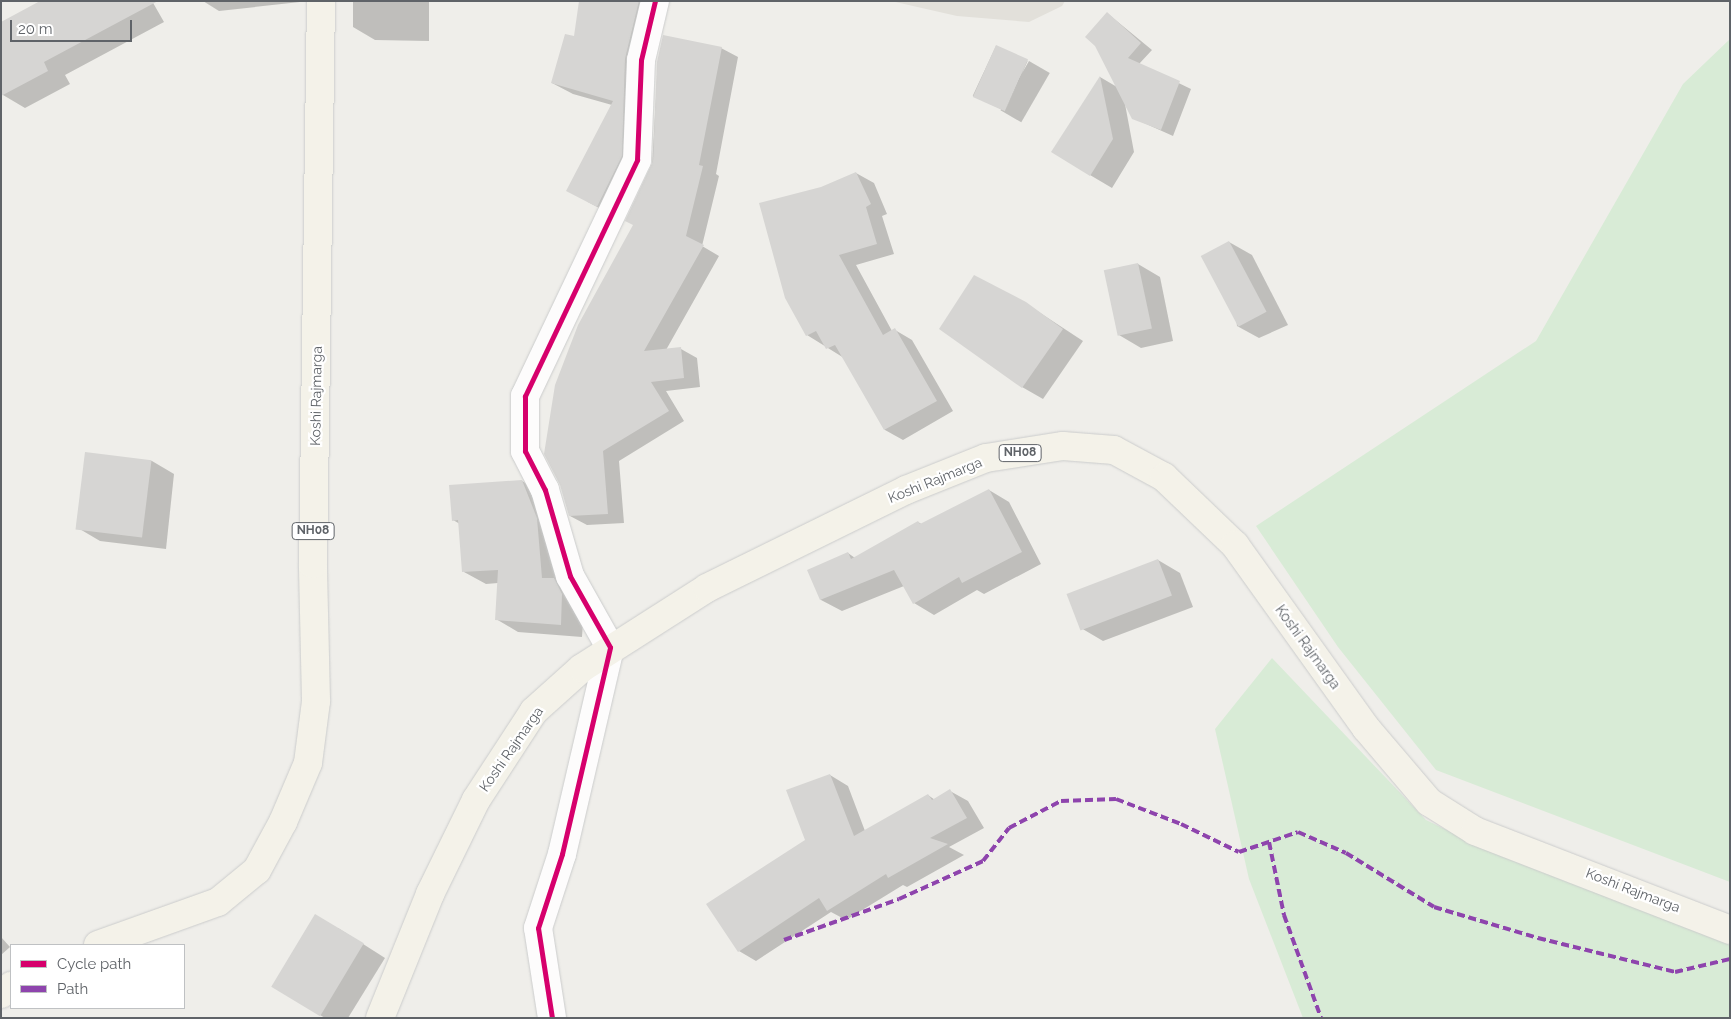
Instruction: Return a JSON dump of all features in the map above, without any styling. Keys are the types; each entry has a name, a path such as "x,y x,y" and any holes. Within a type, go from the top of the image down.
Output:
{"main road":[{"name":"Koshi Rajmarga","path":"101,944 218,902 257,870 283,822 308,763 316,701 313,564 321,1"},
{"name":"Koshi Rajmarga","path":"380,1018 430,894 476,800 534,710 610,647 707,588 933,479 986,458 1054,447 1114,450 1164,477 1235,544 1366,728 1428,802 1475,831 1730,930"}],"street":[{"path":"552,1018 538,928 564,846 610,647 570,576 545,490 525,450 526,396 637,160 641,60 655,1"}],"shaded area":[{"path":"891,1 1065,1 1062,6 1029,22 957,16"}],"green space":[{"path":"1730,39 1730,882 1436,770 1338,647 1256,526 1536,341 1683,84"},
{"path":"1272,658 1426,820 1499,855 1730,940 1730,1018 1303,1018 1249,879 1215,729"}],"building":[{"path":"40,1 158,1 44,62 48,71 1,96 1,22"},
{"path":"579,1 639,1 625,59 622,156 597,207 566,191 613,101 551,83 565,34 574,36"},
{"path":"1107,12 1141,43 1128,58 1180,81 1161,130 1132,119 1095,46 1085,37"},
{"path":"663,35 722,47 699,165 703,166 686,236 704,245 644,351 681,347 684,378 651,382 669,411 603,451 608,514 569,516 560,485 544,454 555,385 578,325 633,225 625,221 653,161 657,62"},
{"path":"996,45 1028,59 1005,111 973,97"},
{"path":"1100,76 1113,139 1090,176 1051,152"},
{"path":"856,172 871,204 866,207 877,244 839,255 883,335 895,328 937,401 884,430 835,345 826,349 816,331 806,336 785,298 759,203 821,187"},
{"path":"1229,241 1267,312 1238,327 1201,256"},
{"path":"1138,263 1152,329 1118,336 1104,270"},
{"path":"974,275 1026,302 1063,329 1022,388 939,329"},
{"path":"85,452 152,460 142,538 75,529"},
{"path":"522,480 537,518 542,578 554,578 562,594 561,625 495,620 498,570 462,572 458,520 452,521 449,485"},
{"path":"989,489 1022,552 962,583 959,577 913,604 894,570 820,600 807,570 848,552 851,559 918,521 920,524"},
{"path":"1158,559 1172,595 1080,631 1067,594"},
{"path":"830,774 854,836 928,794 932,800 950,789 967,818 930,838 948,844 888,878 886,874 827,911 819,898 738,952 706,904 805,840 786,790"},
{"path":"315,914 364,943 320,1016 271,987"}],"marked path":[{"path":"784,940 899,899 983,861 1009,828 1061,801 1116,799 1181,824 1239,852 1298,832 1346,853 1434,907 1538,938 1675,972 1730,959"},
{"path":"1269,842 1284,915 1321,1018"}],"cycle path":[{"path":"552,1018 538,928 562,854 610,647 570,576 545,490 525,451 525,396 637,160 641,60 655,1"}]}
